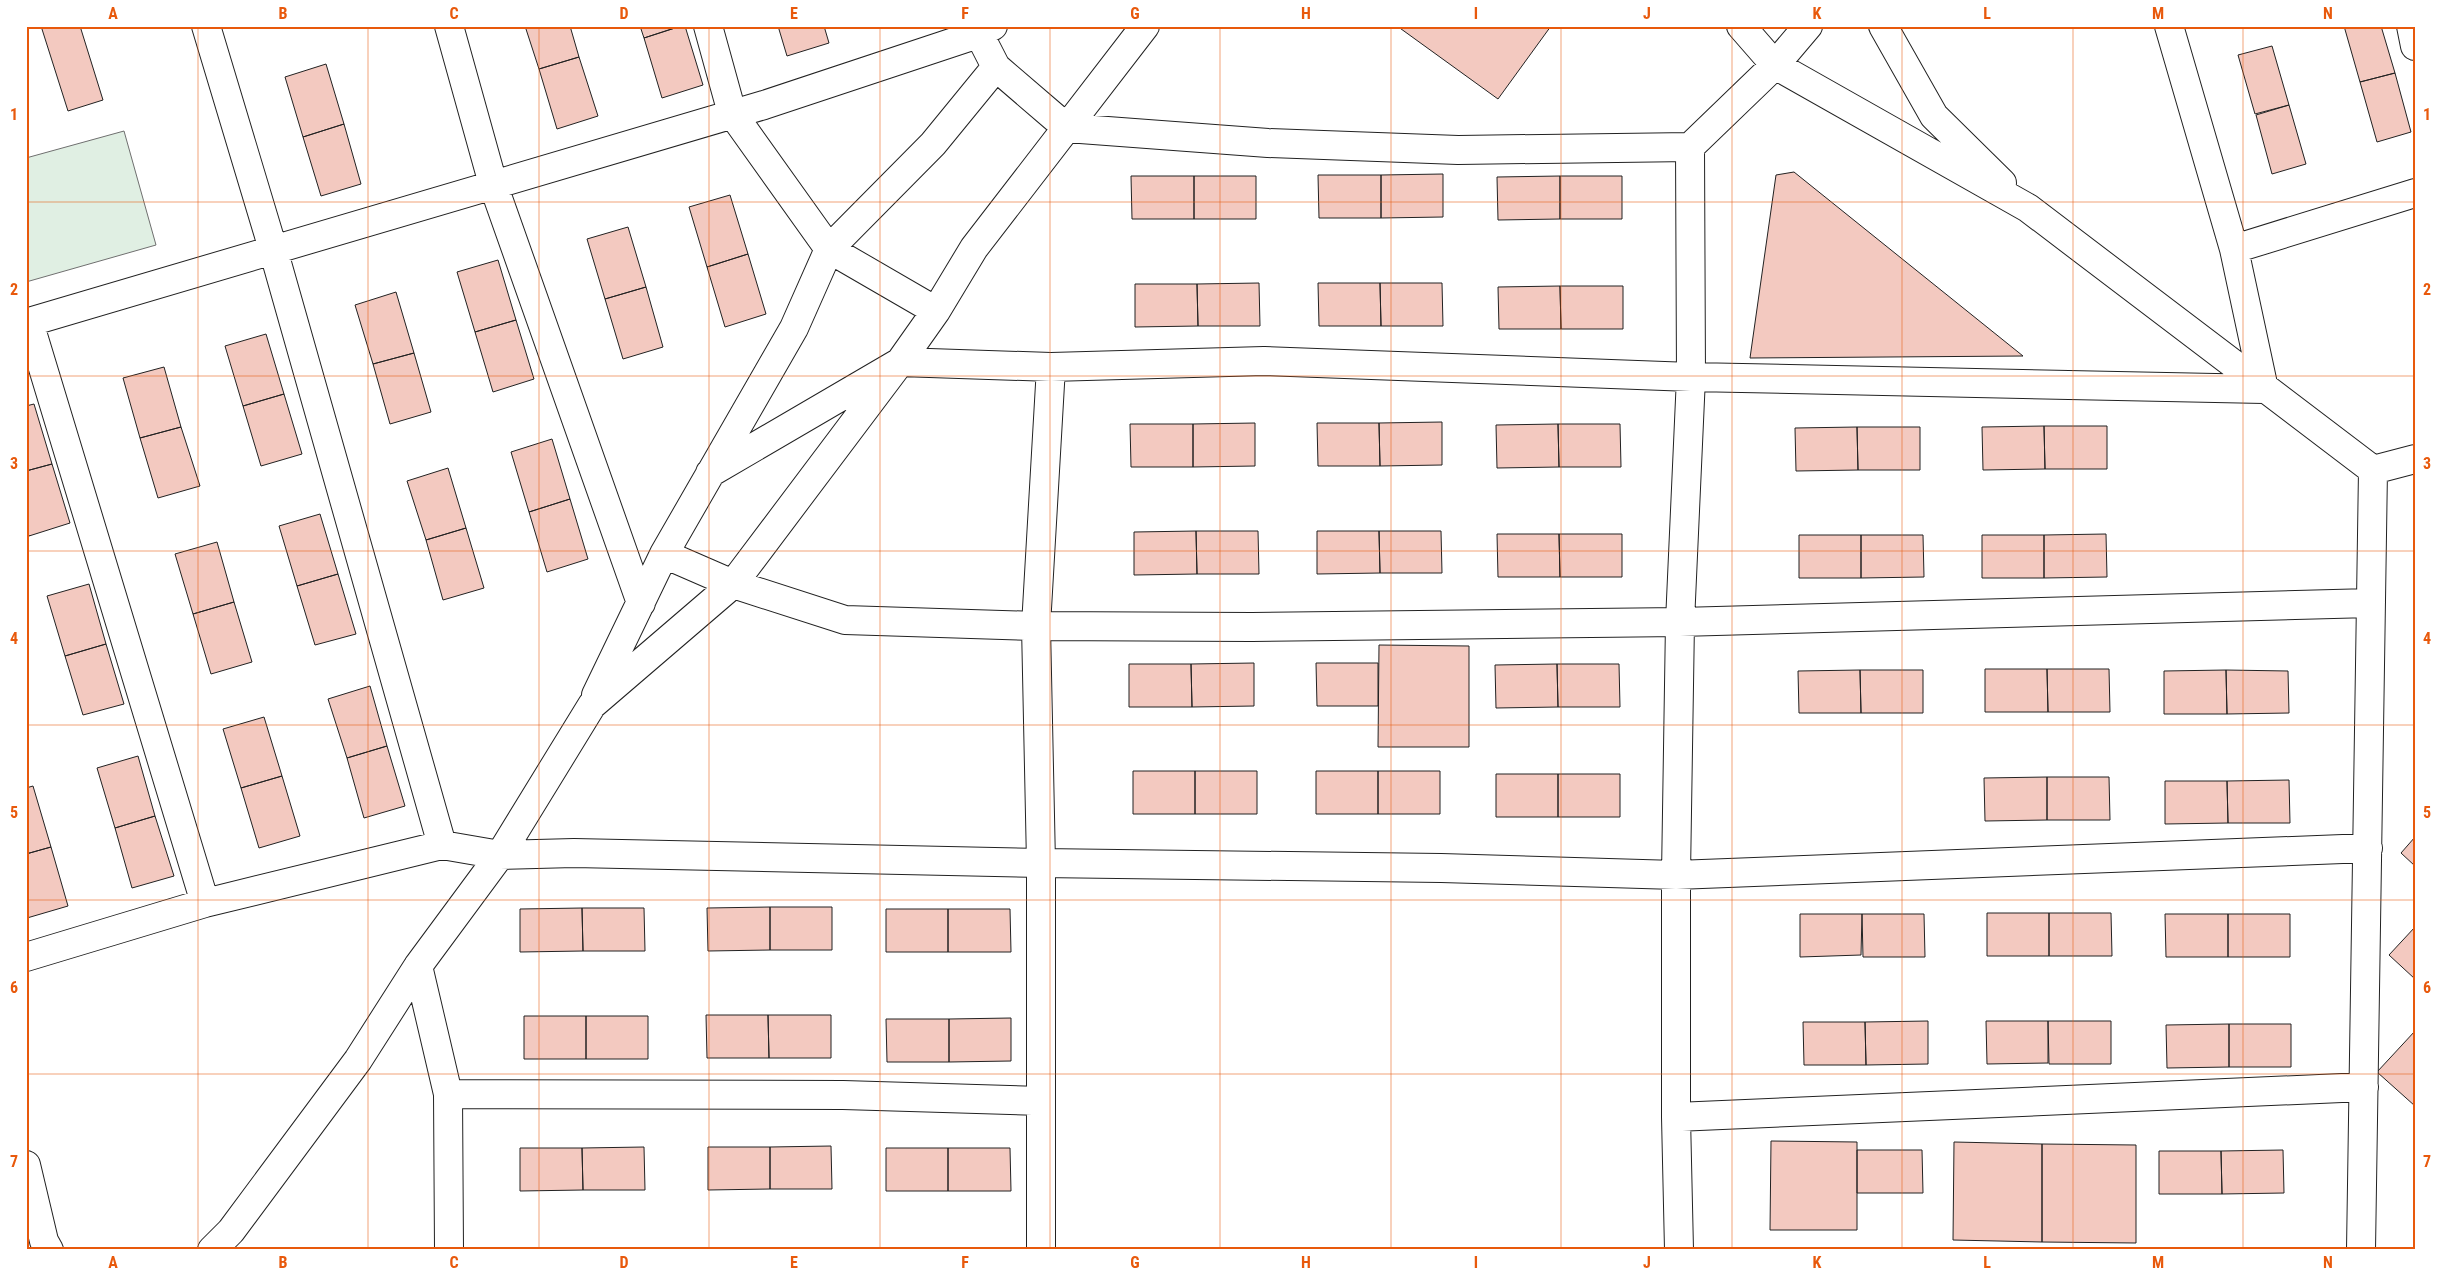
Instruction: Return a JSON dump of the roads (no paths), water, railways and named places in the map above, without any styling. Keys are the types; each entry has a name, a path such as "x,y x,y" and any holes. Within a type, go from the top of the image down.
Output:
{"street":[{"path":"206,26 273,249 442,845"},
{"path":"449,26 493,184 641,603"},
{"path":"708,26 732,113 829,249 936,311"},
{"path":"592,705 733,584 900,362 936,311 974,248 1145,26"},
{"path":"1741,26 1775,65 2028,208"},
{"path":"205,903 28,323 732,113 982,29 996,67 1067,128 1268,143 1458,150 1690,147 1775,65 1808,26"},
{"path":"1883,26 1934,116 2028,208 2373,470"},
{"path":"2169,26 2234,248 2264,389"},
{"path":"2410,26 2415,46"},
{"path":"212,1250 231,1231 358,1060 418,966 500,855 592,705 664,554 794,328 829,249 934,144 996,67"},
{"path":"1679,1250 1676,1117 1676,875 1680,622 1691,377 1690,147"},
{"path":"2234,248 2415,193"},
{"path":"710,473 900,362 1051,367 1264,361 1691,377 2264,389"},
{"path":"1041,1250 1041,863 1036,626 1051,367"},
{"path":"2373,470 2415,459"},
{"path":"2361,1250 2373,470"},
{"path":"664,554 733,584 845,620 1036,626 1252,627 1680,622 2371,603"},
{"path":"26,957 205,903 442,845 500,855 574,854 1440,868 1676,875 2368,848"},
{"path":"418,966 448,1094 449,1250"},
{"path":"1676,1117 2364,1088"},
{"path":"448,1094 842,1095 1041,1101"},
{"path":"26,1165 44,1241 49,1250"}]}
